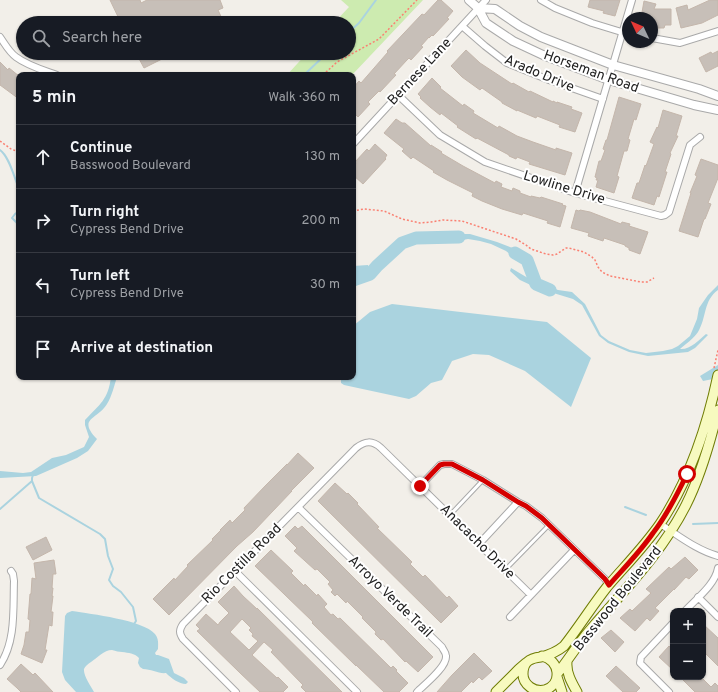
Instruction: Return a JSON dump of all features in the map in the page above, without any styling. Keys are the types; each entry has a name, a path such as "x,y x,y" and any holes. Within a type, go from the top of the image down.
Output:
{"main road":[{"name":"Basswood Boulevard","path":"542,656 564,646 609,585 639,551 660,524 691,464 703,432 718,375"},
{"name":"Basswood Boulevard","path":"557,676 588,632 655,555 671,531 702,468 718,410"},
{"path":"496,692 529,661 533,658 542,656 550,659 554,663 562,692"},
{"path":"529,661 525,666 523,676 528,685 536,691 549,688 554,683 557,676"},
{"path":"567,662 567,670 577,692"}],"street":[{"name":"Horseman Road","path":"469,0 478,8 486,22 513,41 543,55 609,80 694,105 718,110"},
{"name":"Bernese Lane","path":"356,141 486,0"},
{"path":"541,0 555,8 592,23 622,32"},
{"path":"629,12 632,0"},
{"name":"Horseman Road","path":"478,8 495,9 520,26 541,37 613,65 699,89 718,96"},
{"name":"Arado Drive","path":"462,26 507,63 603,99"},
{"path":"658,39 680,43 718,30"},
{"path":"0,37 7,48 16,57"},
{"path":"575,193 613,65 622,41"},
{"path":"21,60 31,66 48,72"},
{"name":"Lowline Drive","path":"398,95 440,134 485,162 575,193 661,216 669,212 690,145 700,137"},
{"name":"Rio Costilla Road","path":"236,692 180,636 179,632 183,624 356,448 364,442 369,442"},
{"name":"Anacacho Drive","path":"369,442 376,444 381,448 531,595"},
{"path":"420,486 440,465 444,464 452,464 483,480 526,506 542,518 605,579 609,585"},
{"path":"479,544 518,502"},
{"name":"Arroyo Verde Trail","path":"298,507 442,647 446,655 443,666 417,692"},
{"path":"660,524 694,546 710,554 718,556"},
{"path":"510,617 574,550"},
{"path":"688,608 710,584 717,574 718,568"},
{"path":"0,665 7,651 11,633 14,581 11,571"},
{"path":"235,572 357,692"},
{"path":"698,597 718,616"},
{"path":"669,692 640,663 641,657 670,626"}],"lane":[{"path":"450,515 483,480"},
{"path":"505,570 549,525"}],"path":[{"path":"356,52 379,39 417,0"},
{"path":"326,72 341,60"},
{"path":"0,141 16,150"},
{"path":"356,210 364,209 384,211 402,218 420,222 443,220 462,221 516,239 531,249 546,254 557,254 566,248 584,252 595,260 602,272 610,276 641,282 647,282 654,278"}],"green space":[{"path":"341,0 423,0 355,72 290,72 301,60 356,60 356,16 341,16 349,7"}],"water":[{"path":"444,234 470,234 497,242 515,249 530,258 532,265 517,260 506,251 491,244 468,239 458,241 449,240 441,237"},
{"path":"368,265 369,269 356,285 356,266"},
{"path":"511,268 533,281 558,290 572,292 585,304 601,335 609,341 630,350 646,353 672,349 690,336 697,319 699,308 708,295 718,285 718,290 713,294 707,304 698,332 680,349 691,346 706,334 708,335 695,348 688,352 648,356 629,352 608,343 599,336 582,305 573,299 537,288 520,280 510,271"},
{"path":"392,304 547,322 591,358 571,407 525,371 489,355 473,354 452,361 442,380 431,383 416,396 409,399 344,385 341,383 341,380 356,380 356,324 370,312"},
{"path":"718,365 718,378 703,381 700,376"},
{"path":"111,380 116,380 109,401 89,423 91,432 97,439 88,451 77,458 36,476 0,478 0,471 23,473 31,472 52,458 66,455 84,447 89,437 85,420 102,401 110,385"},
{"path":"72,611 116,618 149,629 155,634 158,640 158,649 155,653 156,655 169,659 174,673 184,678 188,682 186,684 181,683 166,673 143,669 138,663 139,658 135,655 109,650 101,654 84,669 86,678 94,692 76,692 65,680 62,672 65,616 67,613"}],"building":[{"path":"110,0 140,0 141,3 147,0 220,0 223,8 218,10 221,16 118,16"},
{"path":"438,0 441,0 453,11 447,18 449,19 433,36 432,35 429,37 421,46 423,47 411,60 409,58 394,74 396,75 368,102 370,104 358,117 356,115 356,84 359,81 361,83 388,52 387,51 422,14 424,15"},
{"path":"590,0 620,0 615,16 603,13 604,11 588,7"},
{"path":"710,0 718,0 718,15 702,23 681,28 676,8 687,5 688,10"},
{"path":"644,1 656,4 654,9 671,9 671,25 665,25 664,28 658,28 658,12 642,12"},
{"path":"466,50 480,63 512,84 513,83 529,92 530,91 553,102 572,107 571,109 582,113 575,132 559,127 560,125 537,116 536,118 517,111 502,103 482,88 480,90 462,77 451,66"},
{"path":"718,51 718,66 706,72 699,58 711,52 712,54"},
{"path":"140,60 160,60 144,68"},
{"path":"0,62 8,70 9,68 16,74 16,97 0,85"},
{"path":"432,78 441,87 440,88 463,106 464,104 474,111 473,113 498,128 499,126 517,136 556,150 556,148 572,153 565,175 529,164 530,162 517,157 516,159 509,156 477,138 476,139 457,127 458,126 441,113 440,115 420,98 421,97 418,94"},
{"path":"619,97 641,104 636,120 634,119 628,139 630,140 627,151 624,151 614,193 596,187 598,180 596,180 597,178 595,177 599,161 601,161 605,150 603,149"},
{"path":"663,110 682,116 676,136 678,136 670,153 671,154 665,172 667,172 659,197 657,196 654,205 632,198 654,144 650,142 657,127 658,128"},
{"path":"396,119 402,123 405,123 431,146 442,152 441,153 495,183 496,181 502,184 501,187 512,191 513,188 520,191 520,193 531,197 541,197 563,204 562,205 566,206 560,227 547,223 548,221 523,213 522,215 502,209 482,201 472,196 473,193 433,172 434,171 413,157 411,159 402,151 404,149 384,133"},
{"path":"375,144 387,155 385,158 386,159 363,184 356,178 356,161 367,149 369,151"},
{"path":"701,159 718,165 718,178 708,203 711,204 698,237 679,231"},
{"path":"576,210 590,212 621,224 622,222 630,224 629,226 648,232 640,254 629,250 629,248 625,245 604,238 603,241 588,236 589,233 571,228"},
{"path":"298,453 314,468 253,532 237,546 169,615 153,599 174,578 175,580 188,566 187,565 213,540 212,539 230,520 232,523 245,510 244,508"},
{"path":"335,483 358,503 357,504 379,527 377,528 412,562 410,564 423,577 425,575 447,598 449,596 458,606 441,623 318,501"},
{"path":"295,526 298,529 302,526 433,657 418,672 406,661 405,662 383,639 381,640 375,634 376,632 347,601 346,603 337,594 335,596 331,592 333,590 328,584 330,582 317,569 315,570 294,551 297,548 285,536"},
{"path":"46,537 52,550 33,560 26,547"},
{"path":"271,550 293,571 291,573 304,586 305,584 317,596 318,594 327,604 324,607 331,615 333,614 338,619 340,618 391,668 393,666 397,670 396,671 408,683 399,692 384,692 255,566"},
{"path":"685,557 698,570 689,579 686,577 655,608 659,611 650,621 647,618 635,631 620,618 630,609 632,611 651,593 646,589 669,567 671,569"},
{"path":"54,560 56,574 53,574 51,612 53,612 52,626 49,625 45,650 47,650 42,663 21,654 26,632 29,632 30,620 28,619 32,578 36,579 34,563"},
{"path":"234,586 342,692 306,692 301,687 303,685 271,652 273,650 264,642 252,655 288,687 283,692 260,692 197,631 200,629 196,625 206,614 218,625 229,613 218,602","holes":["242,619 251,628 249,630 253,634 252,636 258,641 249,650 230,632"]},
{"path":"706,627 718,638 718,666 706,654"},
{"path":"611,630 624,642 615,652 601,638"},
{"path":"669,646 670,667 659,657"},
{"path":"474,653 492,671 482,680 479,677 473,683 472,681 461,692 437,692 452,675"},
{"path":"21,664 33,675 35,673 53,692 21,692 7,679"},
{"path":"616,666 640,688 636,692 623,692 606,676"},
{"path":"683,680 704,680 711,687 715,683 718,686 718,692 695,692"}],"waterway":[{"path":"356,26 376,0"},
{"path":"307,72 320,60"},
{"path":"0,150 9,162 16,181"},
{"path":"16,213 12,218 16,222"},
{"path":"356,279 370,274 402,243 416,238 459,237"},
{"path":"515,253 527,260 536,284 550,290"},
{"path":"0,509 32,481 33,475"},
{"path":"32,481 39,498 100,534 105,539 108,556 113,569 109,580 133,607 136,621 132,625"},
{"path":"625,507 646,515"},
{"path":"693,524 718,523"}],"route":[{"path":"420,486 440,465 444,464 452,464 483,480 526,506 542,518 605,579 609,585 653,534 672,503 687,474"}]}
